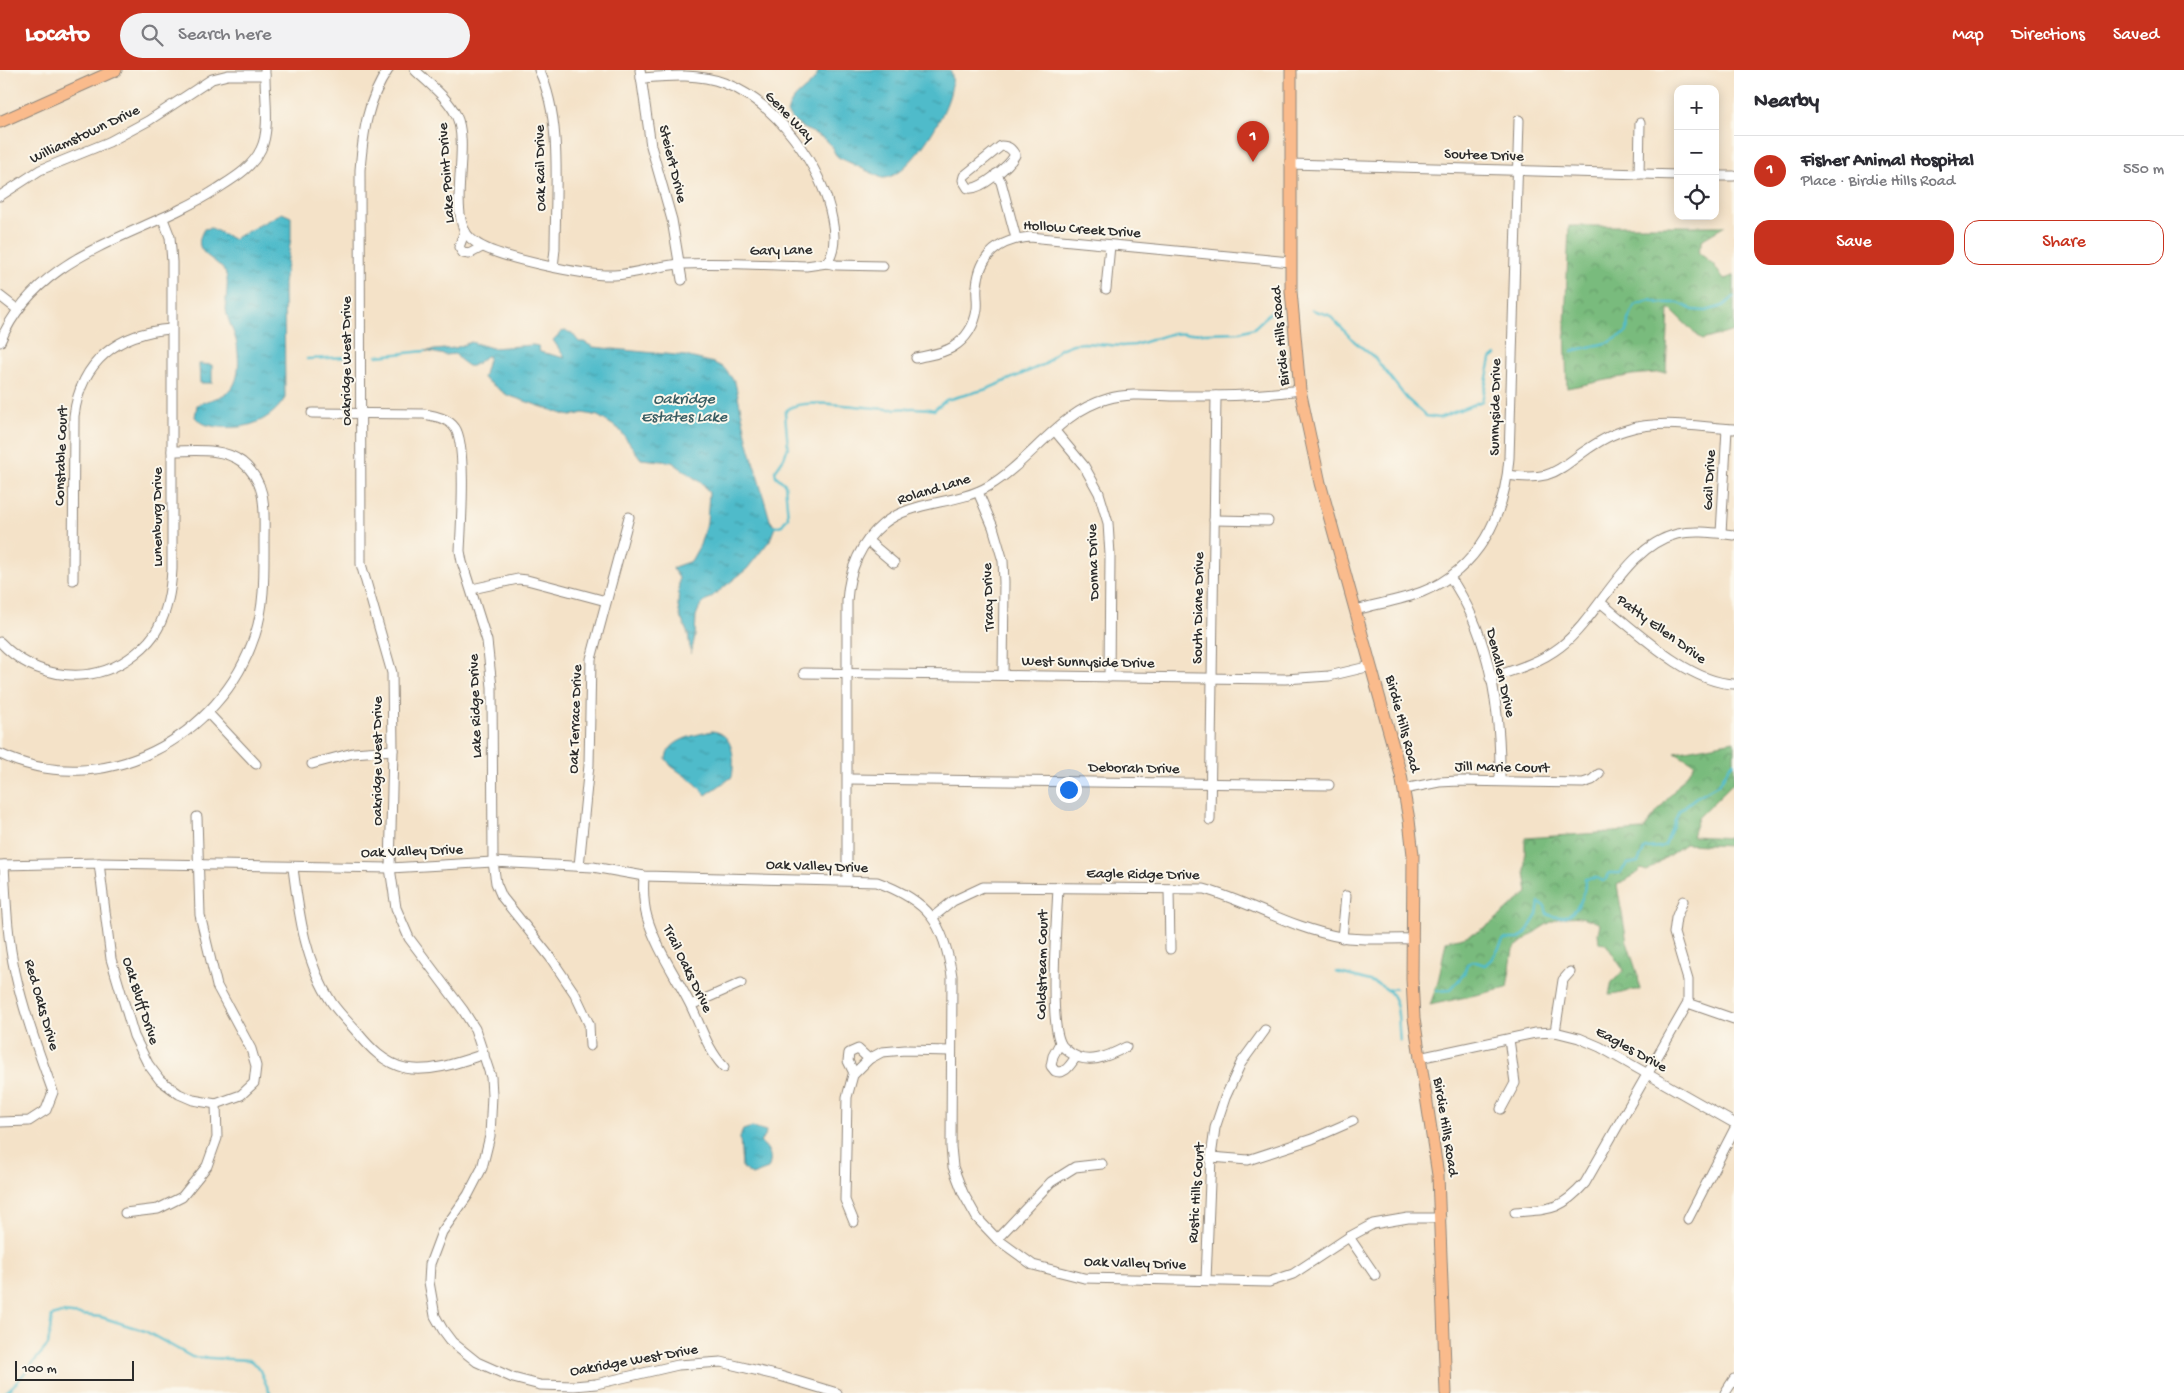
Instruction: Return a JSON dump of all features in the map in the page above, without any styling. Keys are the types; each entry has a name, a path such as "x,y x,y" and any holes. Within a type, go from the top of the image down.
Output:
{"main road":[{"path":"0,122 37,104 87,85 116,70"},
{"name":"Birdie Hills Road","path":"1291,70 1290,262 1292,317 1300,390 1313,456 1404,789 1413,856 1412,979 1419,1058 1438,1175 1446,1393"}],"street":[{"name":"Oakridge West Drive","path":"388,70 368,112 363,133 361,161 361,564 392,673 393,750 390,868 396,908 409,938 475,1029 491,1077 492,1095 492,1114 487,1151 482,1168 468,1195 442,1232 430,1264 429,1282 435,1316 452,1342 463,1352 493,1370 518,1380 540,1385 596,1384 678,1365 721,1362 780,1376 837,1393"},
{"name":"Lake Point Drive","path":"415,70 446,101 456,114 460,129 460,209 465,231 473,242 482,247 553,267 613,275 635,273 680,264"},
{"name":"Oak Rail Drive","path":"539,70 550,98 555,126 556,249 553,267"},
{"name":"Williamstown Drive","path":"0,196 40,170 109,142 148,121 212,79 228,75 265,73"},
{"path":"0,342 18,310 40,285 56,271 78,256 105,242 164,219 202,199 240,174 254,162 261,148 265,132 265,73"},
{"name":"Gene Way","path":"640,74 711,79 740,90 756,100 769,112 803,151 820,178 831,210 834,227 832,256 827,263"},
{"name":"Steiert Drive","path":"640,74 651,146 672,220 682,280"},
{"name":"Sunnyside Drive","path":"1356,610 1421,592 1450,577 1480,546 1498,515 1508,475 1519,120"},
{"path":"1639,174 1640,123"},
{"path":"1001,146 1007,146 1015,155 996,174 974,189 968,188 963,180 967,172 994,151 1001,146"},
{"name":"Soutee Drive","path":"1290,164 1674,175"},
{"path":"996,174 1001,182 1016,238"},
{"path":"1719,176 1734,176"},
{"name":"Lunenburg Drive","path":"0,642 10,653 28,665 49,673 70,676 90,675 109,670 125,662 143,648 157,630 167,610 171,589 172,253 170,237 164,219"},
{"name":"Lake Point Drive","path":"465,231 459,247 463,252 470,254 482,247"},
{"name":"Hollow Creek Drive","path":"916,358 952,348 970,331 978,308 978,273 984,260 1003,243 1016,238 1030,237 1290,262"},
{"path":"1106,289 1110,245"},
{"name":"Gary Lane","path":"680,264 806,266 827,263 836,265 883,266"},
{"path":"0,296 18,310"},
{"name":"Constable Court","path":"73,580 74,416 77,397 84,380 96,362 120,342 141,333 171,328"},
{"name":"Roland Lane","path":"847,880 849,584 852,568 868,541 883,524 905,512 978,492 1011,470 1083,408 1108,398 1216,396 1300,390"},
{"name":"South Diane Drive","path":"1210,820 1216,396"},
{"name":"Lake Ridge Drive","path":"312,413 424,414 442,418 456,429 461,450 460,551 487,640 492,687 493,862 496,883 502,897 550,957 575,994 589,1024 590,1046"},
{"path":"1508,475 1534,477 1546,475 1567,464 1601,440 1629,429 1651,425 1730,429"},
{"name":"Gail Drive","path":"1721,533 1730,429"},
{"name":"Donna Drive","path":"1055,431 1084,466 1098,493 1108,523 1110,555 1109,677"},
{"path":"0,754 14,760 48,767 81,769 111,765 137,758 165,746 187,732 208,713 233,682 246,659 256,634 264,590 263,492 256,477 241,461 228,454 214,451 172,451"},
{"name":"Tracy Drive","path":"978,492 993,526 1003,560 1003,675"},
{"name":"Oak Terrace Drive","path":"579,866 589,765 590,659 629,518"},
{"path":"1214,520 1268,521"},
{"path":"1490,678 1547,656 1578,630 1601,603 1629,564 1651,546 1675,535 1687,533 1734,534"},
{"path":"868,541 894,563"},
{"name":"Denallen Drive","path":"1450,577 1466,602 1472,617 1490,678 1500,730 1500,781"},
{"path":"472,589 518,579 606,601"},
{"name":"Patty Ellen Drive","path":"1601,603 1684,667 1704,678 1734,684"},
{"name":"West Sunnyside Drive","path":"804,673 1312,678 1371,666"},
{"path":"208,713 256,764"},
{"path":"312,764 353,753 393,750"},
{"name":"Jill Marie Court","path":"1404,789 1439,782 1583,783 1592,780 1599,774"},
{"name":"Deborah Drive","path":"849,779 1329,785"},
{"path":"125,1213 158,1209 182,1197 206,1166 217,1138 216,1104 241,1095 254,1083 256,1066 251,1049 217,986 200,915 197,817"},
{"name":"Oak Valley Drive","path":"2,865 99,863 293,868 390,868 493,862 579,866 644,876 878,882 920,904 934,917 948,948 952,976 952,1167 963,1193 977,1218 997,1239 1033,1265 1084,1278 1269,1282 1293,1274 1349,1237 1373,1224 1408,1218 1441,1218"},
{"name":"Oak Bluff Drive","path":"99,863 111,959 134,1036 148,1064 160,1080 179,1094 193,1100 216,1104"},
{"name":"Red Oaks Drive","path":"0,1122 30,1121 46,1110 53,1092 35,1041 15,971 2,865"},
{"path":"293,868 299,918 307,950 319,979 333,1004 381,1058 406,1068 435,1068 484,1054"},
{"name":"Trail Oaks Drive","path":"644,876 642,896 647,918 656,940 690,1005 708,1048 724,1067"},
{"name":"Eagle Ridge Drive","path":"934,917 959,898 983,887 1204,889 1222,894 1307,929 1342,938 1413,939"},
{"name":"Coldstream Court","path":"1058,887 1055,1017 1060,1043"},
{"path":"1169,890 1170,949"},
{"path":"1342,938 1346,896"},
{"path":"1515,1212 1555,1208 1573,1196 1585,1183 1648,1076 1688,1003 1688,980 1674,933 1676,918 1683,900"},
{"path":"1555,1032 1563,980 1570,972"},
{"path":"690,1005 741,983"},
{"path":"1688,1003 1734,1018"},
{"name":"Rustic Hills Court","path":"1206,1280 1211,1157 1215,1128 1225,1098 1241,1063 1265,1030"},
{"name":"Eagles Drive","path":"1419,1058 1535,1033 1555,1032 1579,1038 1600,1047 1648,1076 1734,1123"},
{"path":"1501,1109 1515,1083 1510,1039"},
{"path":"1076,1057 1066,1070 1061,1072 1054,1071 1051,1066 1053,1056 1060,1043 1076,1057 1086,1060 1106,1058 1126,1047"},
{"path":"854,1073 848,1061 849,1053 858,1049 869,1059"},
{"path":"854,1222 845,1200 847,1097 854,1073 869,1059 882,1052 904,1050 951,1051"},
{"path":"1211,1157 1248,1160 1312,1139 1353,1121"},
{"path":"1688,1219 1734,1130"},
{"path":"997,1239 1050,1182 1075,1167 1102,1164"},
{"path":"1349,1237 1375,1275"},
{"path":"1725,1393 1734,1379"}],"green space":[{"path":"1569,226 1725,226 1703,239 1698,252 1713,264 1724,280 1734,275 1734,331 1702,340 1669,308 1666,372 1632,375 1567,388 1565,327"},
{"path":"1734,741 1734,782 1698,818 1692,836 1734,838 1734,849 1731,846 1685,844 1647,871 1641,869 1617,885 1627,942 1638,976 1640,990 1609,995 1612,982 1624,971 1606,944 1599,943 1598,933 1600,924 1587,918 1575,917 1553,921 1533,933 1513,949 1507,988 1430,1005 1438,982 1446,941 1477,932 1528,893 1525,872 1525,838 1643,830 1695,764 1675,752"}],"water":[{"path":"819,70 950,70 952,81 949,97 942,115 919,151 906,166 893,175 882,178 838,157 826,140 797,124 787,113 793,100 812,82"},
{"path":"282,213 291,217 291,238 284,283 285,398 273,413 257,422 230,428 206,425 195,417 197,405 219,397 231,389 238,372 238,352 226,311 227,285 225,272 201,249 200,237 204,229 211,228 233,239"},
{"name":"Oakridge Estates Lake","path":"561,332 572,333 579,342 584,342 593,347 685,356 714,363 724,368 735,382 748,443 770,520 775,527 770,540 747,569 700,606 696,616 695,636 691,654 688,634 678,606 679,578 673,569 691,561 700,545 707,522 709,493 704,485 672,462 641,459 619,429 598,416 583,413 571,416 566,415 507,395 483,378 489,356 469,366 463,363 455,354 445,355 425,351 455,348 471,342 492,348 533,345 538,346 540,352 565,358 553,340"},
{"path":"199,364 212,365 212,383 200,383"},
{"path":"712,731 725,736 729,742 733,755 733,770 732,777 706,795 695,783 671,766 666,759 668,752 677,742 691,736"},
{"path":"752,1127 766,1131 765,1137 760,1142 768,1151 770,1165 768,1169 752,1175 742,1168 740,1137 743,1130"}],"waterway":[{"path":"1572,351 1610,342 1627,332 1628,320 1635,305 1650,300 1659,303 1679,303 1693,310 1706,311 1723,306 1734,297"},
{"path":"775,527 782,525 788,517 785,484 776,476 775,471 784,458 788,447 785,413 791,407 816,403 887,409 915,408 934,410 946,400 987,389 1045,364 1060,349 1073,344 1122,346 1135,345 1170,334 1240,332 1254,328 1273,310"},
{"path":"1312,310 1329,315 1354,341 1375,358 1407,399 1426,416 1439,418 1482,401 1491,359 1496,355"},
{"path":"377,356 425,351"},
{"path":"307,359 347,357"},
{"path":"1437,991 1450,990 1464,974 1467,964 1473,961 1485,965 1494,956 1504,939 1519,939 1526,933 1537,915 1539,903 1545,906 1547,914 1564,917 1576,909 1580,902 1585,887 1585,879 1597,878 1603,881 1607,879 1609,873 1620,873 1627,864 1638,862 1645,848 1665,845 1679,811 1695,798 1719,784 1734,762"},
{"path":"1336,972 1367,980 1388,990 1395,1000 1400,1041"},
{"path":"1388,990 1395,988"},
{"path":"5,1393 17,1382 48,1345 52,1316 62,1313 101,1317 145,1331 192,1357 249,1360 258,1366 270,1393"}],"place":[{"name":"Fisher Animal Hospital","path":"1253,162"}]}
